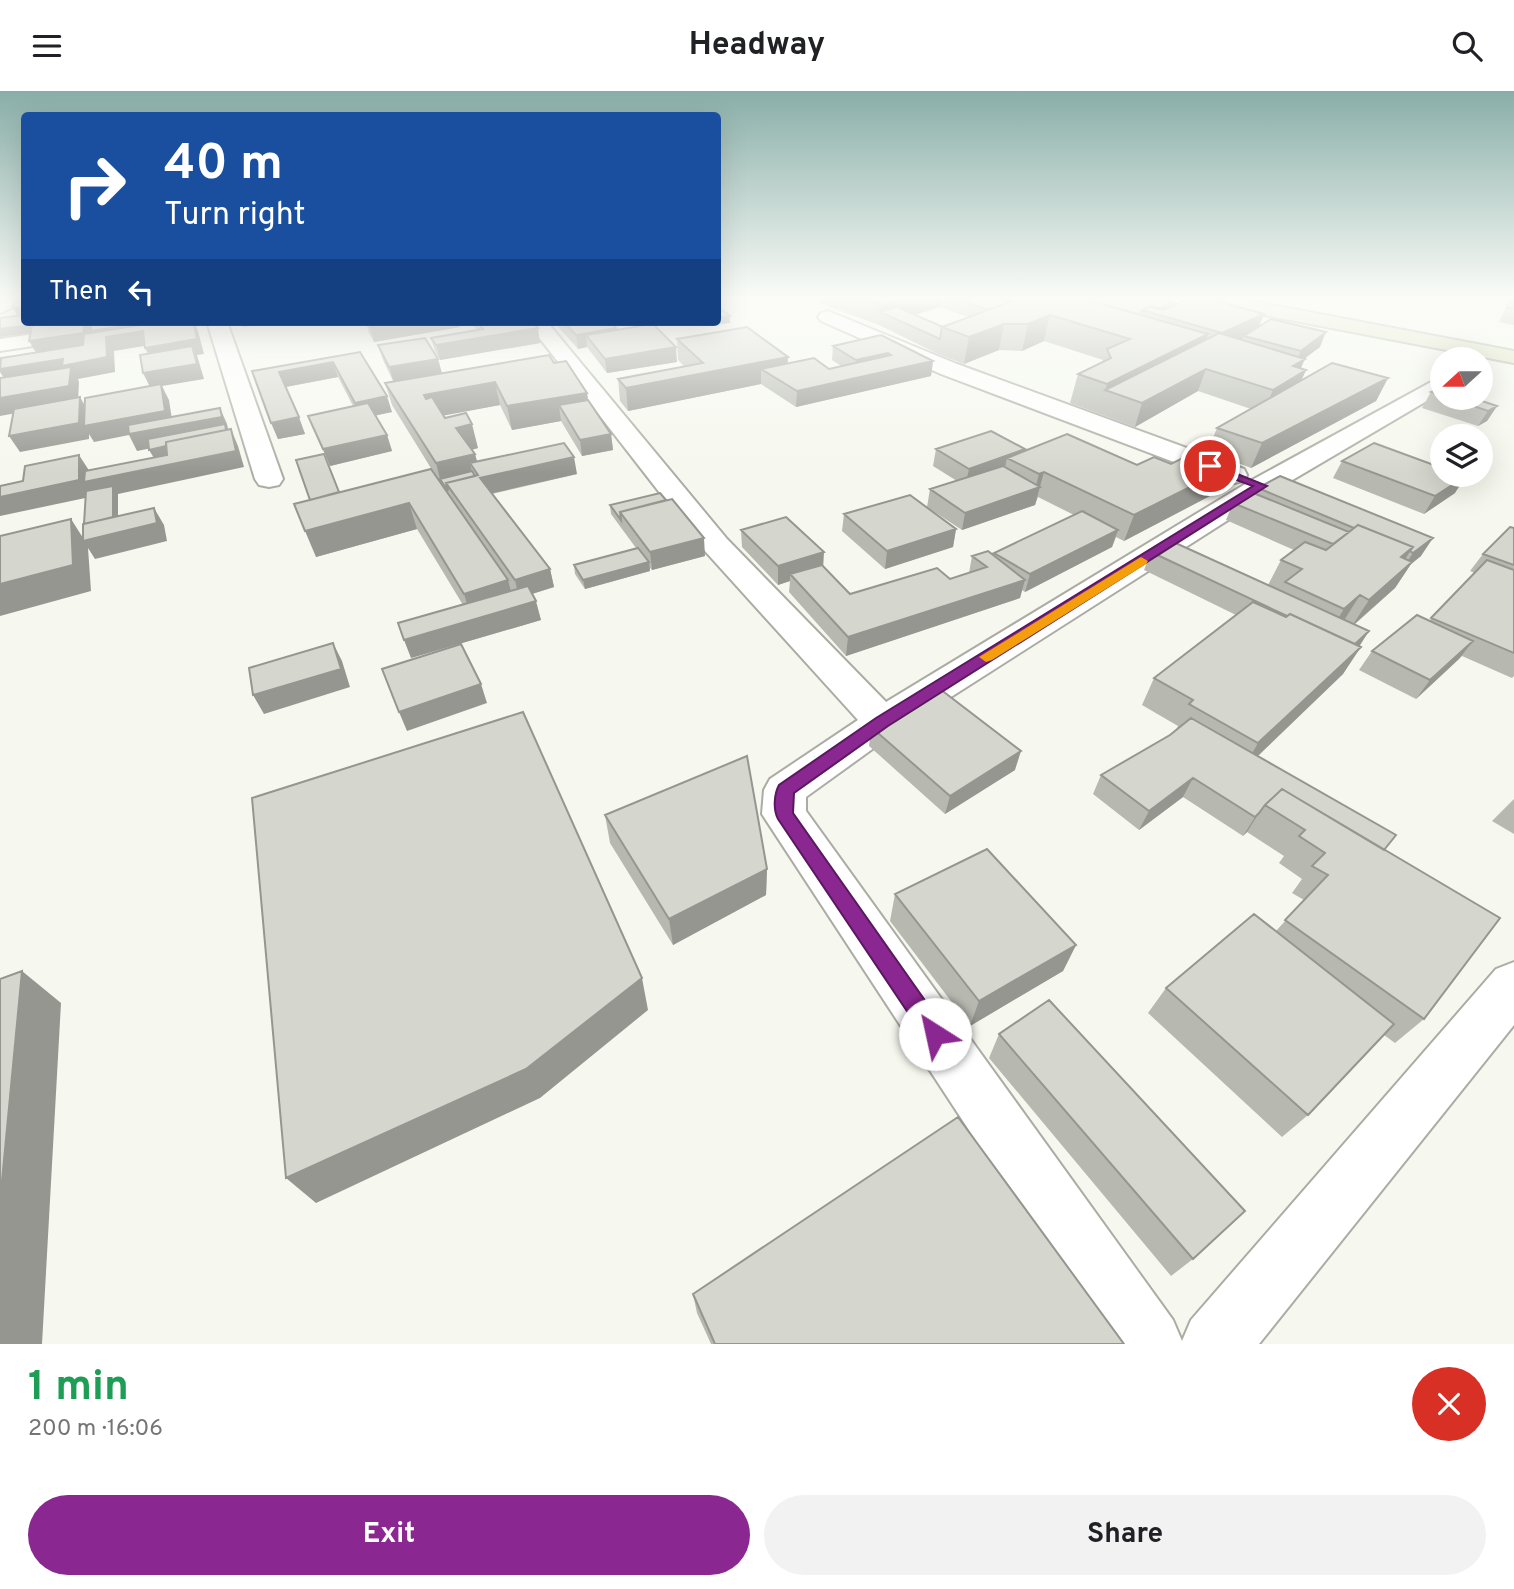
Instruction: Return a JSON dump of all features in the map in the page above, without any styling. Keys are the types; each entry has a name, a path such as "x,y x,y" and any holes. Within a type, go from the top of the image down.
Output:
{"street":[{"path":"230,357 269,479"},
{"path":"565,357 716,545 882,722"},
{"path":"922,357 1262,486"},
{"path":"1149,1344 784,814 785,790 882,722 1262,486 1430,390"},
{"path":"1215,1344 1514,986"}],"building":[{"path":"105,357 62,366 63,359 0,369 1,358"},
{"path":"140,357 195,357 197,364 143,373"},
{"path":"329,357 363,357 387,396 355,403 333,362 279,372 299,417 271,423 252,371"},
{"path":"384,357 438,359 389,367"},
{"path":"535,357 551,357 554,363 566,361 587,393 507,406 495,382 424,395 426,399 432,397 445,418 466,413 472,424 456,428 475,454 436,463 385,383"},
{"path":"697,357 786,357 626,388 618,379 703,363"},
{"path":"880,357 926,357 933,361 797,391 761,369 814,358 829,369"},
{"path":"1161,357 1107,384 1078,374 1111,358"},
{"path":"1170,357 1305,359 1293,366 1306,370 1273,390 1206,369 1142,403 1105,390"},
{"path":"1332,363 1388,378 1262,443 1217,428"},
{"path":"71,367 69,386 0,398 0,378"},
{"path":"161,384 165,411 84,426 85,398"},
{"path":"80,397 79,423 9,436 14,409"},
{"path":"588,400 611,434 580,440 559,405"},
{"path":"368,403 387,435 323,449 308,416"},
{"path":"220,408 222,417 129,434 128,425"},
{"path":"225,424 226,430 166,442 166,446 149,450 148,439"},
{"path":"231,429 236,451 84,482 85,471 167,455 166,442"},
{"path":"991,431 1025,449 969,469 936,449"},
{"path":"1067,434 1137,465 1154,457 1171,464 1203,448 1238,463 1134,515 1044,472 1039,474 1007,458"},
{"path":"564,443 574,457 480,478 550,569 515,580 446,483 478,475 470,463"},
{"path":"1374,443 1430,464 1430,487 1449,487 1435,496 1342,461"},
{"path":"324,454 339,492 310,500 296,460"},
{"path":"79,455 79,480 0,497 0,486 23,481 25,466"},
{"path":"1003,466 1040,487 965,513 930,489"},
{"path":"431,469 508,580 464,594 409,503 305,531 294,504"},
{"path":"472,471 475,476 446,483 448,491 440,479"},
{"path":"1280,476 1433,538 1413,553 1410,551 1413,547 1358,525 1354,528 1258,488"},
{"path":"113,486 113,517 84,524 86,491"},
{"path":"1251,492 1349,532 1333,544 1233,503"},
{"path":"660,493 666,500 620,512 621,520 610,505"},
{"path":"910,495 956,529 887,551 844,514"},
{"path":"672,499 704,538 650,552 620,512"},
{"path":"154,508 157,523 83,541 83,524"},
{"path":"1082,511 1118,530 1030,574 994,553"},
{"path":"786,517 824,552 778,566 741,530"},
{"path":"71,519 73,565 0,584 0,536"},
{"path":"1358,525 1413,547 1401,557 1412,562 1369,600 1360,595 1344,609 1285,582 1302,569 1281,560 1305,542 1326,550"},
{"path":"1510,527 1514,528 1514,565 1483,554"},
{"path":"1169,540 1369,631 1355,644 1290,614 1287,616 1151,552"},
{"path":"638,548 649,562 583,580 574,565"},
{"path":"988,551 1025,580 848,637 790,574 822,565 850,594 937,568 950,579 987,567 972,556"},
{"path":"1487,560 1514,570 1514,653 1431,618"},
{"path":"528,586 536,601 404,640 398,623"},
{"path":"1253,602 1286,617 1290,614 1361,647 1258,743 1189,704 1193,700 1154,678"},
{"path":"1417,615 1473,641 1430,680 1372,651"},
{"path":"333,643 341,669 253,695 249,668"},
{"path":"461,644 481,684 399,712 382,669"},
{"path":"940,689 1021,751 950,796 871,727"},
{"path":"523,712 642,978 526,1069 286,1178 252,798"},
{"path":"1191,718 1396,835 1384,850 1282,789 1255,817 1193,778 1149,811 1101,775 1170,735"},
{"path":"747,756 767,869 669,919 605,815"},
{"path":"1282,789 1500,918 1424,1019 1285,920 1328,875 1312,866 1325,853 1299,836 1305,830 1265,805"},
{"path":"987,849 1076,945 979,1001 895,894"},
{"path":"1254,914 1394,1024 1308,1115 1166,988"},
{"path":"22,971 0,1202 0,979"},
{"path":"1049,1000 1245,1211 1193,1259 999,1034"},
{"path":"958,1117 1124,1344 715,1344 693,1294"}],"slow traffic":[{"path":"986,657 1141,561"}],"route":[{"path":"935,1034 784,814 785,790 882,722 1262,486 1210,466"}]}
